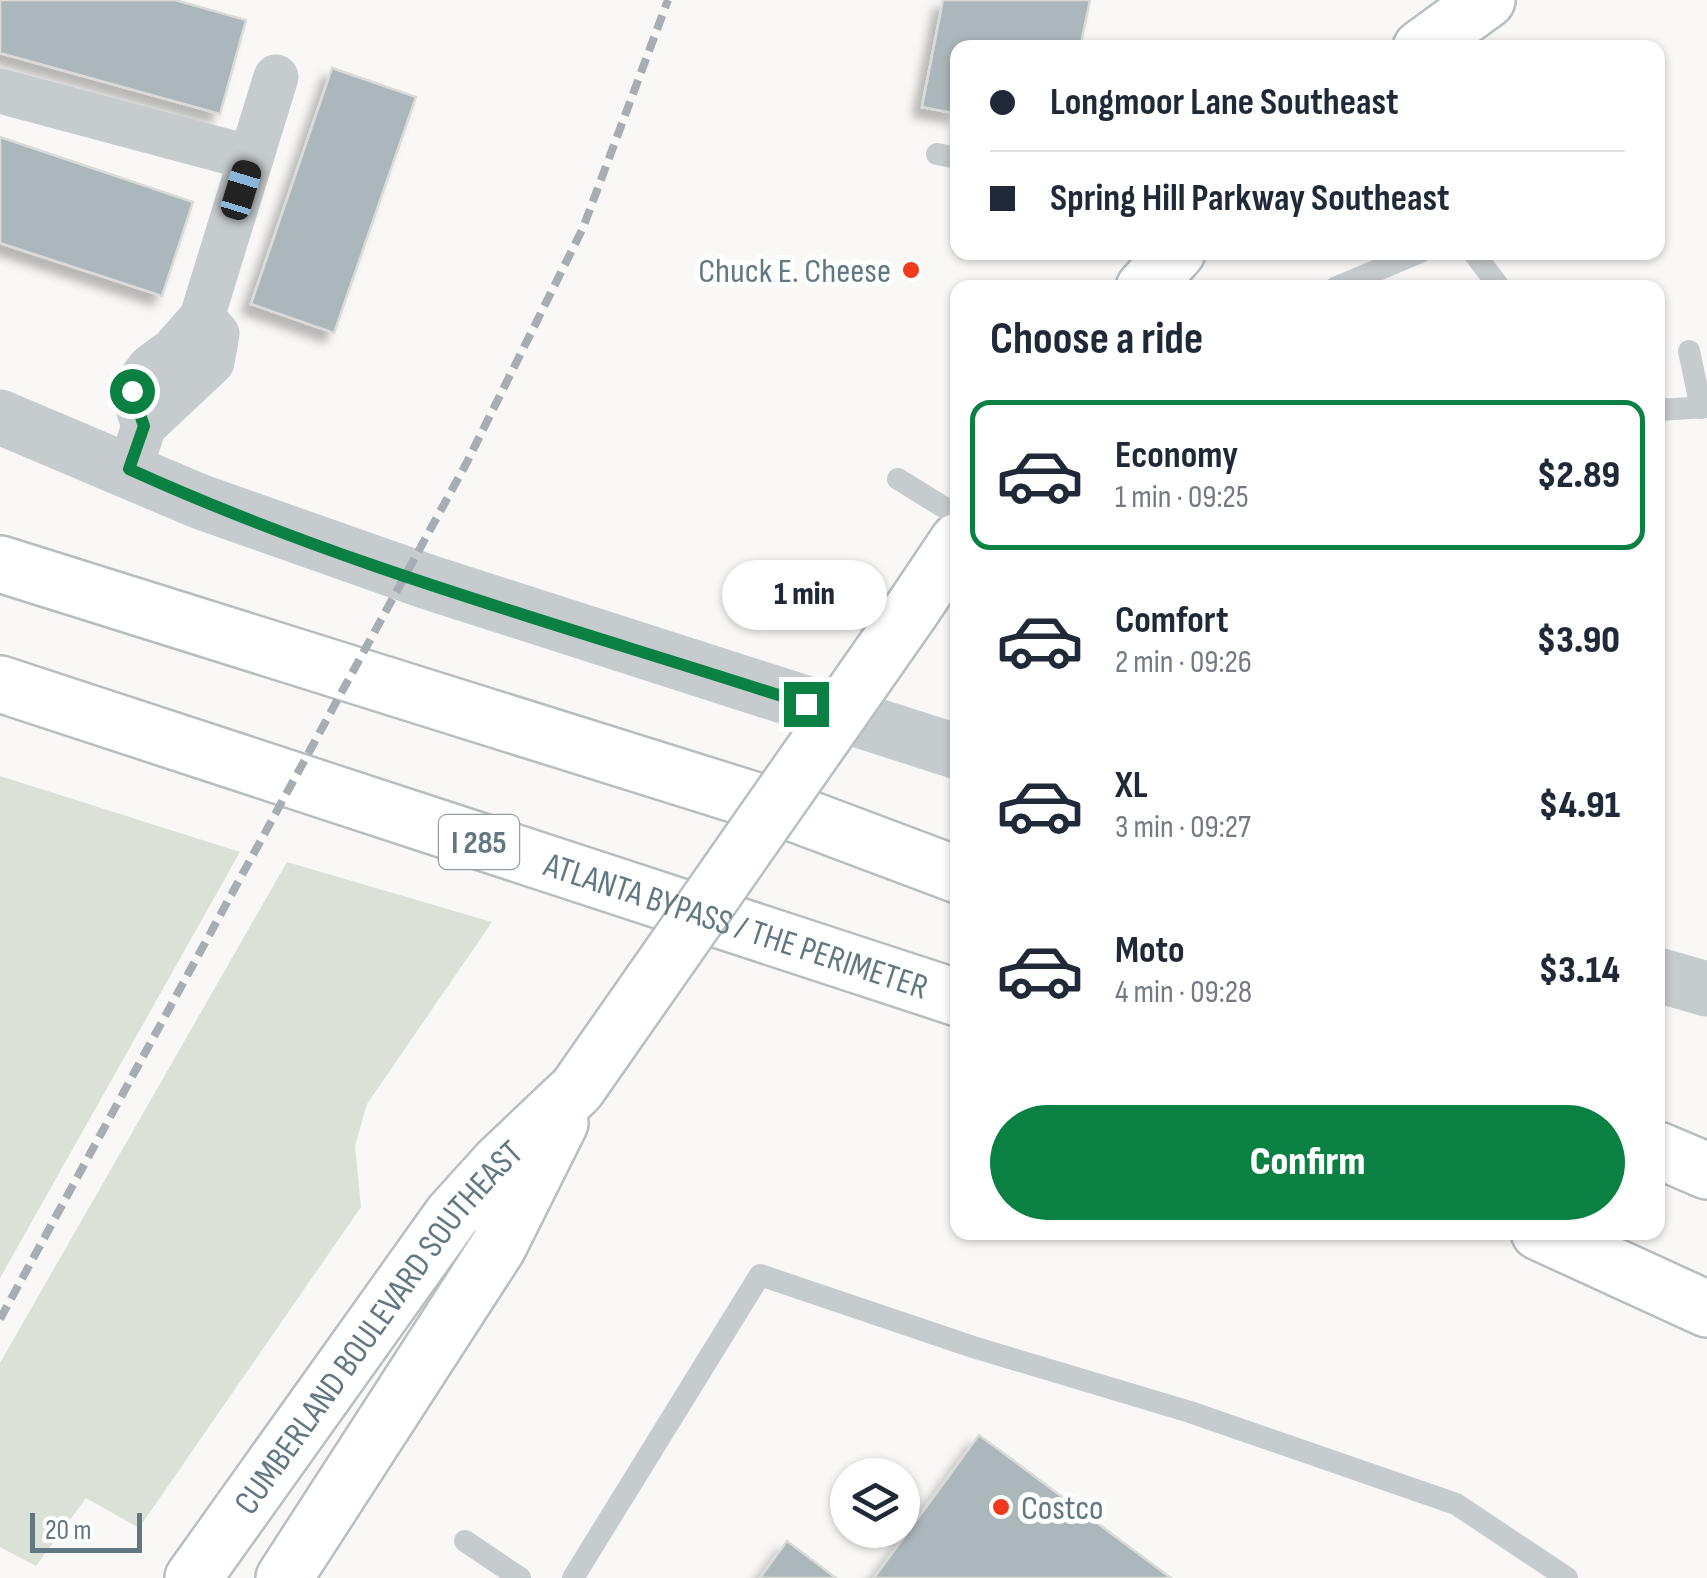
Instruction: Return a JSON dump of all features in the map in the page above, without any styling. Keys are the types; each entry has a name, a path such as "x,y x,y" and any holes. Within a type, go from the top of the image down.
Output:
{"main road":[{"path":"1151,280 1170,260"},
{"name":"CUMBERLAND BOULEVARD SOUTHEAST","path":"284,1578 498,1246 577,1089 950,554"},
{"path":"0,564 785,810 950,873"},
{"name":"ATLANTA BYPASS / THE PERIMETER","path":"0,684 950,995"},
{"name":"CUMBERLAND BOULEVARD SOUTHEAST","path":"193,1578 452,1215 499,1162 577,1089"},
{"path":"1665,1153 1707,1171"},
{"path":"1556,1240 1707,1309"}],"street":[{"path":"136,448 132,391 150,367 173,350 202,317 276,77"},
{"path":"0,92 251,158"},
{"path":"0,417 136,448 200,502 428,582 950,749"},
{"path":"1665,977 1707,989"}],"lane":[{"path":"1384,279 1409,260"},
{"path":"1665,410 1704,407 1689,351"},
{"path":"898,479 950,511"},
{"path":"574,1578 760,1275 972,1347 1190,1412 1456,1504 1567,1578"},
{"path":"464,1542 520,1578"}],"shaded area":[{"path":"0,776 240,852 0,1278"},
{"path":"287,862 492,922 367,1104 355,1146 361,1207 139,1528 86,1498 36,1566 0,1547 0,1363"}],"building":[{"path":"0,0 175,0 246,20 220,114 0,53"},
{"path":"943,0 1090,0 1082,40 950,40 950,112 922,107"},
{"path":"332,68 416,97 334,333 251,304"},
{"path":"0,137 193,202 162,296 0,243"},
{"name":"Costco","path":"979,1435 1171,1578 874,1578 896,1548 920,1548 920,1515"},
{"path":"787,1541 836,1578 760,1578"}],"railway":[{"path":"0,1319 466,464 583,228 668,0"}],"place":[{"name":"Chuck E. Cheese","path":"911,270"},
{"name":"Costco","path":"1001,1507"}],"route":[{"path":"132,391 144,426 129,469 200,502 428,582 806,704"}]}
